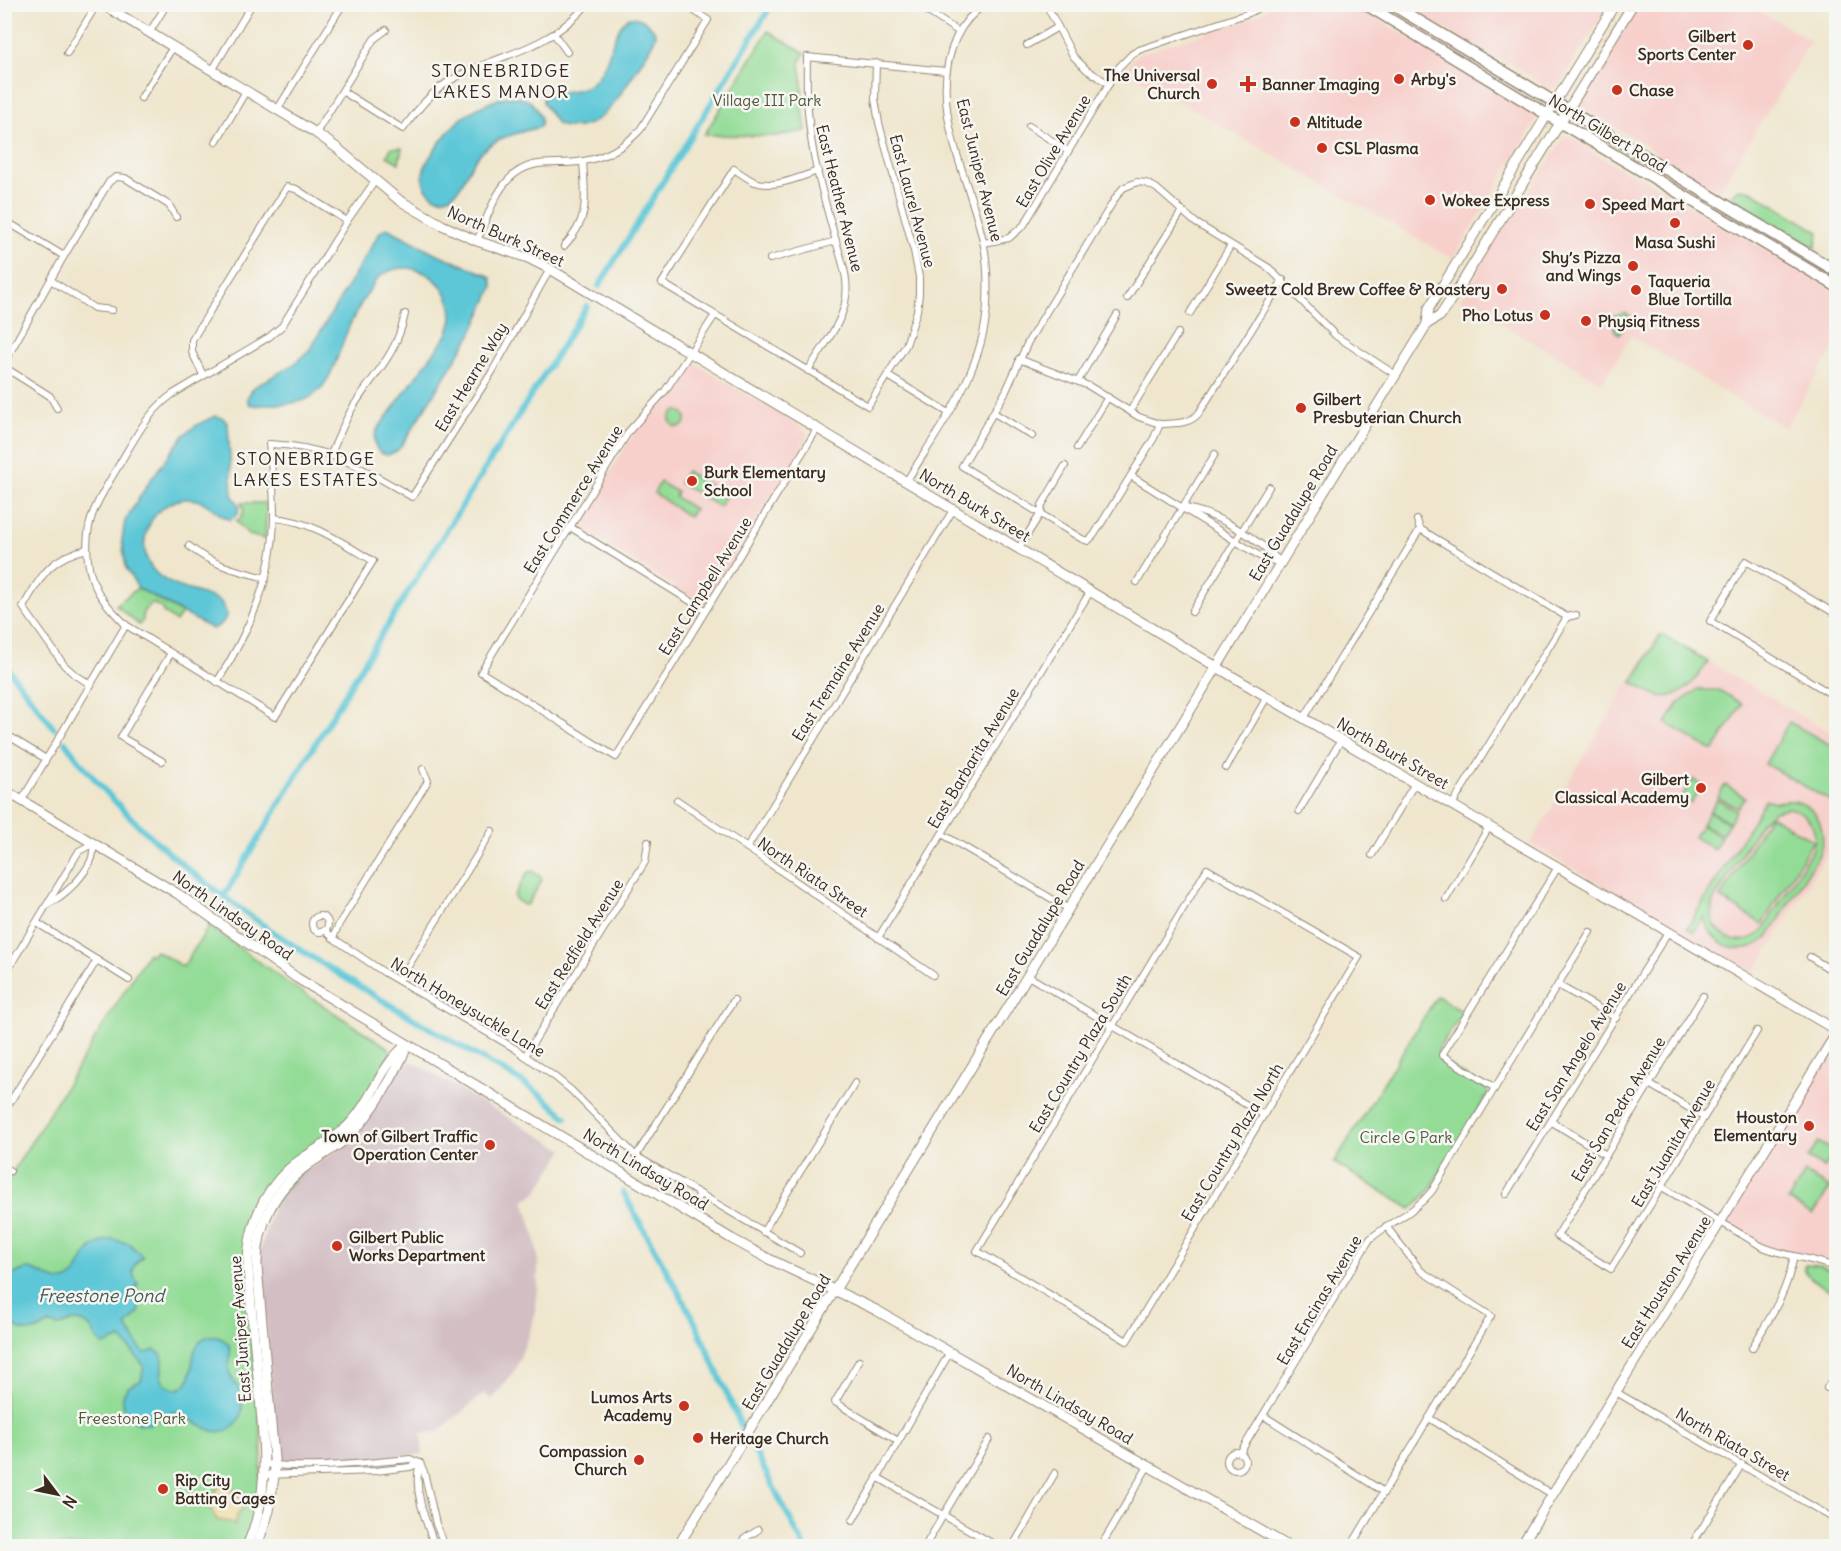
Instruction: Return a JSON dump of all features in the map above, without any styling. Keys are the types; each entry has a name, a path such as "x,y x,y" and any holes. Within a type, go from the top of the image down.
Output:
{"main road":[{"name":"North Burk Street","path":"102,4 316,133 408,205 442,225 477,241 528,258 550,269 1090,592 1836,1032"},
{"name":"North Gilbert Road","path":"1365,4 1405,29 1835,270"},
{"name":"North Gilbert Road","path":"1391,4 1447,37 1551,109 1836,286"},
{"name":"East Guadalupe Road","path":"678,1546 1427,324 1429,308 1615,4"},
{"name":"East Guadalupe Road","path":"1427,324 1440,316 1633,4"},
{"path":"1405,29 1419,30 1435,39 1447,37"},
{"path":"1797,262 1807,260 1827,272 1835,270"},
{"name":"North Lindsay Road","path":"4,790 178,894 297,978 689,1212 769,1259 876,1310 1288,1546"},
{"name":"East Houston Avenue","path":"1521,1546 1836,1032"},
{"name":"East Juniper Avenue","path":"256,1546 269,1511 270,1470 248,1268 253,1229 262,1204 276,1183 294,1165 348,1126 362,1108 394,1054 407,1045"},
{"name":"East Juniper Avenue","path":"247,1546 262,1504 270,1470"}],"street":[{"path":"67,53 97,4"},
{"path":"149,33 167,4"},
{"path":"212,71 252,4"},
{"path":"277,110 342,4"},
{"path":"342,91 403,129 430,96 446,83 468,70 522,50 554,34 588,4"},
{"path":"477,241 500,191 520,170 534,164 583,161 610,154 640,130 708,20 684,4"},
{"path":"916,4 959,32"},
{"name":"East Juniper Avenue","path":"906,482 949,413 973,366 984,329 987,274 984,243 948,116 945,71 959,32 969,19 986,4"},
{"path":"1046,4 1073,56 1080,64 1109,84"},
{"name":"East Olive Avenue","path":"984,243 1009,238 1024,225 1125,61 1139,50 1249,14 1266,4"},
{"path":"1027,45 1058,27"},
{"path":"316,133 374,39 386,30"},
{"path":"554,34 567,52"},
{"path":"141,98 173,47"},
{"name":"East Heather Avenue","path":"808,371 839,319 845,306 848,289 846,272 818,171 807,119 807,57 876,63"},
{"path":"876,63 945,71"},
{"name":"East Laurel Avenue","path":"808,371 868,406 906,345 917,311 920,277 879,123 875,99 876,63"},
{"path":"216,142 246,92"},
{"path":"1029,126 1068,151"},
{"path":"564,246 575,234 583,220 585,194 583,161"},
{"path":"808,371 662,283 734,169 756,182 768,184 780,183 818,171"},
{"path":"57,408 50,396 4,365 64,256 109,182 116,177 125,178 169,205 176,217"},
{"path":"274,518 289,519 323,531 373,561 275,717 126,625 109,608 96,590 90,570 87,549 88,526 95,507 148,417 159,404 203,375 269,337 282,326 347,221 375,181"},
{"path":"1160,424 1094,536 1088,540 1082,539 962,466 994,413 1019,359 1116,196 1122,188 1130,184 1142,182 1150,185 1196,223 1264,265 1283,280 1336,336 1396,375"},
{"path":"203,375 192,352 192,340 287,186 296,189 347,221"},
{"path":"1127,298 1182,211"},
{"path":"4,220 64,256"},
{"path":"770,259 836,241"},
{"path":"1190,312 1231,245"},
{"name":"East Hearne Way","path":"331,454 359,466 412,497 492,372 550,269"},
{"path":"1019,359 1078,381 1149,422 1160,424 1193,421 1283,280"},
{"path":"52,281 94,308 112,310"},
{"path":"217,682 248,628 260,601 266,578 274,518 269,444 290,444 331,454 353,406 389,358 402,330 405,314"},
{"name":"East Commerce Avenue","path":"616,757 482,672 629,431 665,391 715,315"},
{"path":"1078,381 1117,315"},
{"path":"1130,411 1178,333"},
{"path":"888,376 949,413"},
{"path":"1077,448 1108,397"},
{"path":"994,413 1032,436"},
{"name":"East Campbell Avenue","path":"616,757 816,429"},
{"path":"1137,582 1215,454"},
{"path":"1018,549 1041,513 1042,505 1065,466"},
{"path":"1131,476 1235,542 1263,558 1281,563"},
{"path":"1192,612 1269,487"},
{"path":"1182,507 1209,514 1241,532 1269,550 1281,563"},
{"name":"East Tremaine Avenue","path":"747,848 953,510"},
{"path":"1417,520 1420,529 1567,617 1576,615"},
{"path":"570,527 705,610"},
{"path":"1304,718 1420,529"},
{"path":"189,546 202,558 231,569 266,578"},
{"path":"87,549 70,553 50,566 23,607 64,664 73,674 91,684"},
{"path":"1836,614 1746,561 1710,621 1836,696"},
{"name":"East Barbarita Avenue","path":"878,938 1090,592"},
{"path":"1452,805 1567,617"},
{"path":"21,800 126,625"},
{"path":"162,761 121,737 171,653"},
{"path":"1226,768 1267,697"},
{"path":"4,733 46,759"},
{"path":"1299,811 1341,740"},
{"path":"333,938 339,924 428,781 423,769"},
{"path":"1372,855 1415,783"},
{"name":"North Riata Street","path":"677,800 933,975"},
{"path":"1446,899 1489,827"},
{"path":"399,981 492,831"},
{"path":"942,834 1069,909"},
{"name":"East Redfield Avenue","path":"525,1056 645,862 648,842"},
{"path":"50,903 78,879 92,858 94,843"},
{"path":"4,976 50,903 52,895 79,851 94,843"},
{"path":"1495,1088 1442,1055 1557,867"},
{"name":"East Country Plaza South","path":"1127,1341 977,1251 1207,869 1359,957"},
{"path":"37,923 129,980"},
{"name":"North Honeysuckle Lane","path":"325,930 333,938 399,981 514,1048 571,1090 636,1156 800,1253"},
{"name":"East Encinas Avenue","path":"1240,1453 1370,1239 1386,1226 1416,1209 1432,1191 1590,932"},
{"name":"East San Angelo Avenue","path":"1506,1194 1668,932"},
{"name":"East Country Plaza North","path":"1127,1341 1359,957"},
{"path":"1810,957 1836,973"},
{"path":"4,1112 97,960"},
{"path":"1028,976 1264,1115"},
{"path":"1558,985 1616,1018"},
{"name":"East San Pedro Avenue","path":"1611,1269 1557,1236 1702,996"},
{"path":"636,1156 734,1000"},
{"name":"East Juanita Avenue","path":"1611,1269 1757,1031"},
{"path":"763,1232 855,1083"},
{"path":"1649,1084 1704,1117"},
{"path":"1552,1122 1606,1155"},
{"path":"1662,1187 1761,1246 1775,1252 1836,1268"},
{"path":"689,1212 700,1194"},
{"path":"1350,1546 1491,1316 1421,1271 1386,1226"},
{"path":"1752,1348 1782,1299 1794,1256"},
{"path":"853,1520 950,1352"},
{"path":"859,1361 835,1402 898,1441"},
{"path":"1827,1388 1836,1373"},
{"name":"North Riata Street","path":"1616,1392 1836,1520"},
{"path":"1264,1416 1384,1492"},
{"path":"1429,1418 1553,1495"},
{"path":"925,1546 989,1439"},
{"path":"270,1470 375,1471 410,1467 420,1463"},
{"path":"420,1463 417,1473 420,1492 425,1518 435,1546"},
{"path":"420,1463 436,1524 445,1546"},
{"path":"1691,1546 1742,1464"},
{"path":"1101,1546 1148,1466"},
{"path":"1013,1546 1055,1473"},
{"path":"877,1477 997,1546"},
{"path":"740,1546 744,1539 758,1530"}],"shaded area":[{"path":"1274,4 1355,5 1534,114 1536,119 1534,124 1453,259 1125,70 1141,53 1242,22"},
{"path":"1404,5 1609,5 1559,85 1552,90"},
{"path":"1639,5 1749,5 1811,41 1718,192 1668,163 1644,144 1588,111 1582,105 1583,98"},
{"path":"1565,136 1573,137 1617,167 1638,176 1836,291 1836,344 1785,428 1631,336 1602,383 1460,299 1478,273 1485,255"},
{"name":"Burk Elementary School","path":"691,365 697,365 804,429 807,435 806,441 707,602 702,604 577,526 639,425"},
{"name":"Gilbert Classical Academy","path":"1659,633 1836,736 1836,839 1754,973 1530,844"},
{"name":"Houston Elementary","path":"1836,1034 1836,1268 1775,1252 1721,1222"},
{"path":"407,1061 413,1062 564,1150 536,1193 524,1200 535,1237 538,1257 538,1290 533,1323 516,1368 492,1400 484,1393 438,1432 421,1433 423,1454 350,1461 285,1462 277,1457 260,1251 273,1207 300,1175 334,1152"}],"green space":[{"name":"Village III Park","path":"768,31 805,53 800,66 806,131 777,136 704,135"},
{"path":"391,148 402,148 399,163 387,156"},
{"path":"1740,189 1751,191 1819,232 1815,248 1732,200 1732,194"},
{"path":"1625,313 1630,316 1619,334 1612,325 1610,317"},
{"path":"678,411 686,419 678,427 670,419"},
{"path":"686,471 705,483 698,494 679,483"},
{"path":"660,482 677,492 675,497 694,509 689,517 654,493"},
{"path":"707,484 726,495 719,507 700,495"},
{"path":"241,503 267,503 265,539 249,535 236,521 241,518 244,510"},
{"path":"138,588 182,613 176,622 163,612 162,608 152,603 143,612 143,620 139,625 116,605"},
{"path":"1663,635 1708,662 1685,689 1662,697 1632,682 1660,636"},
{"path":"1697,690 1719,690 1742,704 1714,750 1666,723 1678,704"},
{"path":"1789,722 1836,748 1836,804 1765,764"},
{"path":"1692,779 1702,785 1691,804 1681,798"},
{"path":"1725,785 1745,797 1738,808 1718,797"},
{"path":"1717,799 1736,810 1730,822 1710,811"},
{"path":"1766,799 1773,802 1794,801 1803,804 1816,815 1823,838 1819,855 1768,937 1759,944 1739,949 1721,943 1708,928 1704,917 1694,932 1687,928","holes":["1788,808 1796,810 1807,818 1814,830 1812,851 1762,931 1743,940 1724,935 1713,920 1714,899 1762,821 1774,811"]},
{"path":"1709,812 1729,823 1722,835 1702,824"},
{"path":"1770,815 1813,841 1762,924 1720,898"},
{"path":"1701,825 1721,837 1714,849 1694,837"},
{"path":"532,871 542,880 528,904 524,905 514,896 528,872"},
{"name":"Freestone Park","path":"209,926 294,987 389,1048 391,1053 361,1105 250,1229 262,1452 259,1506 243,1546 5,1546 4,1186 148,953 151,955 155,950 183,967"},
{"name":"Circle G Park","path":"1437,996 1463,1012 1439,1048 1438,1054 1441,1061 1487,1089 1488,1094 1429,1191 1411,1209 1334,1163"},
{"path":"1818,1142 1834,1151 1824,1168 1808,1158"},
{"path":"1805,1173 1830,1188 1813,1215 1788,1200"},
{"path":"1804,1265 1820,1266 1836,1273 1836,1295 1812,1279 1805,1271"}],"sand":[{"path":"225,1483 237,1495 246,1496 246,1504 237,1515 235,1526 230,1522 217,1520 208,1505 214,1500 217,1488"}],"water":[{"path":"629,17 646,22 656,35 621,93 604,114 594,121 583,126 571,127 557,124 543,103 543,98 555,93 583,88 596,79 605,64 619,29"},
{"path":"504,97 517,97 530,101 540,117 540,127 520,132 492,144 477,157 460,187 454,193 445,198 435,197 425,186 423,173 428,160 441,140 456,123 472,111"},
{"path":"387,228 435,253 487,275 491,278 493,287 472,333 402,445 397,451 388,455 377,450 375,438 377,430 447,335 452,322 450,303 444,290 436,280 425,273 400,268 376,280 354,316 332,370 318,392 294,403 256,406 249,404 247,398 254,387 293,365 310,349 380,232"},
{"path":"215,416 223,418 228,424 232,495 239,505 238,514 230,520 205,503 193,499 173,502 154,517 145,538 148,562 162,578 221,602 227,614 225,620 212,629 138,588 126,568 122,540 125,521 149,482 184,435"},
{"name":"Freestone Pond","path":"112,1239 130,1244 143,1257 136,1262 133,1268 138,1283 134,1295 139,1312 126,1326 142,1351 146,1353 155,1350 162,1355 161,1378 166,1385 179,1389 186,1384 195,1351 204,1338 218,1337 227,1342 230,1350 229,1372 239,1389 242,1401 240,1418 232,1427 217,1432 209,1430 173,1412 150,1424 139,1424 127,1413 123,1401 127,1389 141,1381 144,1366 121,1338 104,1345 90,1327 79,1321 59,1326 50,1324 37,1330 23,1331 5,1317 4,1293 13,1275 29,1269 56,1280 66,1280 74,1275 90,1249"}],"waterway":[{"path":"599,286 772,4"},
{"path":"224,896 368,656 587,306"},
{"path":"4,664 54,728"},
{"path":"65,742 110,796 161,846 216,891 337,973 522,1082 566,1117"},
{"path":"623,1192 694,1320 740,1423 804,1546"}],"place":[{"name":"Gilbert Sports Center","path":"1748,45"},
{"name":"Arby's","path":"1399,79"},
{"name":"The Universal Church","path":"1212,84"},
{"name":"Banner Imaging","path":"1248,84"},
{"name":"Chase","path":"1617,90"},
{"name":"Altitude","path":"1295,122"},
{"name":"CSL Plasma","path":"1322,148"},
{"name":"Wokee Express","path":"1430,200"},
{"name":"Speed Mart","path":"1590,204"},
{"name":"Masa Sushi","path":"1675,223"},
{"name":"Shy’s Pizza and Wings","path":"1633,266"},
{"name":"Sweetz Cold Brew Coffee & Roastery","path":"1502,289"},
{"name":"Taqueria Blue Tortilla","path":"1636,290"},
{"name":"Pho Lotus","path":"1545,315"},
{"name":"Physiq Fitness","path":"1586,321"},
{"name":"Gilbert Presbyterian Church","path":"1301,408"},
{"name":"Burk Elementary School","path":"692,481"},
{"name":"Gilbert Classical Academy","path":"1701,788"},
{"name":"Houston Elementary","path":"1809,1126"},
{"name":"Town of Gilbert Traffic Operation Center","path":"490,1145"},
{"name":"Gilbert Public Works Department","path":"337,1246"},
{"name":"Lumos Arts Academy","path":"684,1406"},
{"name":"Heritage Church","path":"698,1438"},
{"name":"Compassion Church","path":"639,1460"},
{"name":"Rip City Batting Cages","path":"163,1489"}],"district":[{"name":"STONEBRIDGE LAKES MANOR","path":"501,80"},
{"name":"STONEBRIDGE LAKES ESTATES","path":"306,468"}]}
